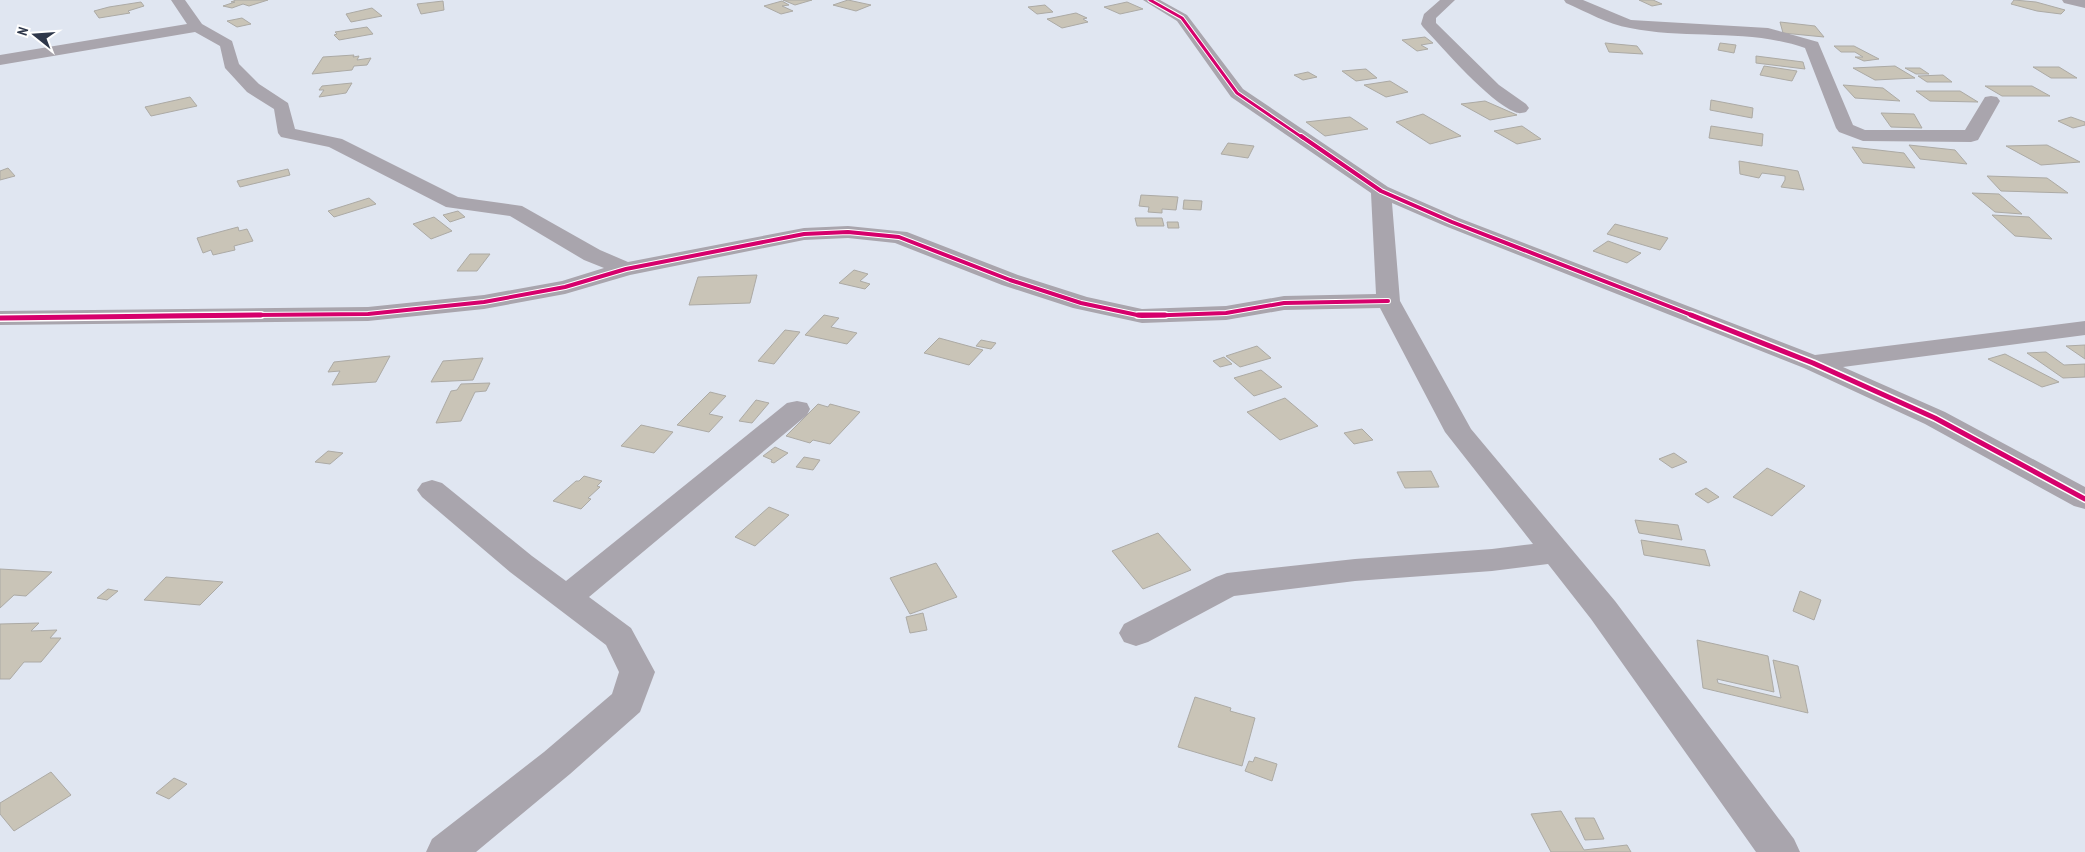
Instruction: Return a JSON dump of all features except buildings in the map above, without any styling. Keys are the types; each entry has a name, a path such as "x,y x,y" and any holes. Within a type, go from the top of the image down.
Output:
{"street":[{"path":"178,0 197,27 227,44 231,65 253,88 282,107 287,133 335,143 453,203 515,210 592,255 626,269"},
{"path":"1150,0 1182,18 1238,94 1381,192 1452,222 1813,362 1935,418 2085,499"},
{"path":"1448,0 1429,17 1428,24 1493,89 1520,108"},
{"path":"1571,0 1629,23 1746,31 1792,38 1812,45 1845,128 1863,135 1971,136 1991,101"},
{"path":"2069,0 2085,4"},
{"path":"0,60 197,27"},
{"path":"1381,192 1388,301 1460,432 1603,610 1780,852"},
{"path":"0,318 368,314 484,302 583,283 626,269 804,234 848,232 900,237 1019,283 1081,303 1142,316 1226,313 1284,303 1388,301"},
{"path":"1813,362 2085,328"},
{"path":"566,598 797,409"},
{"path":"432,490 521,564 620,637 638,672 627,702 557,763 446,852"},
{"path":"1136,633 1227,585 1354,570 1492,560 1557,552"}],"cycle path":[{"path":"1150,0 1182,18 1237,93 1381,191 1452,222 1813,363 1935,418 2085,499"},
{"path":"0,318 368,314 484,302 565,287 626,269 804,234 848,232 899,237 1010,280 1081,303 1142,316 1226,313 1284,303 1388,301"}]}
